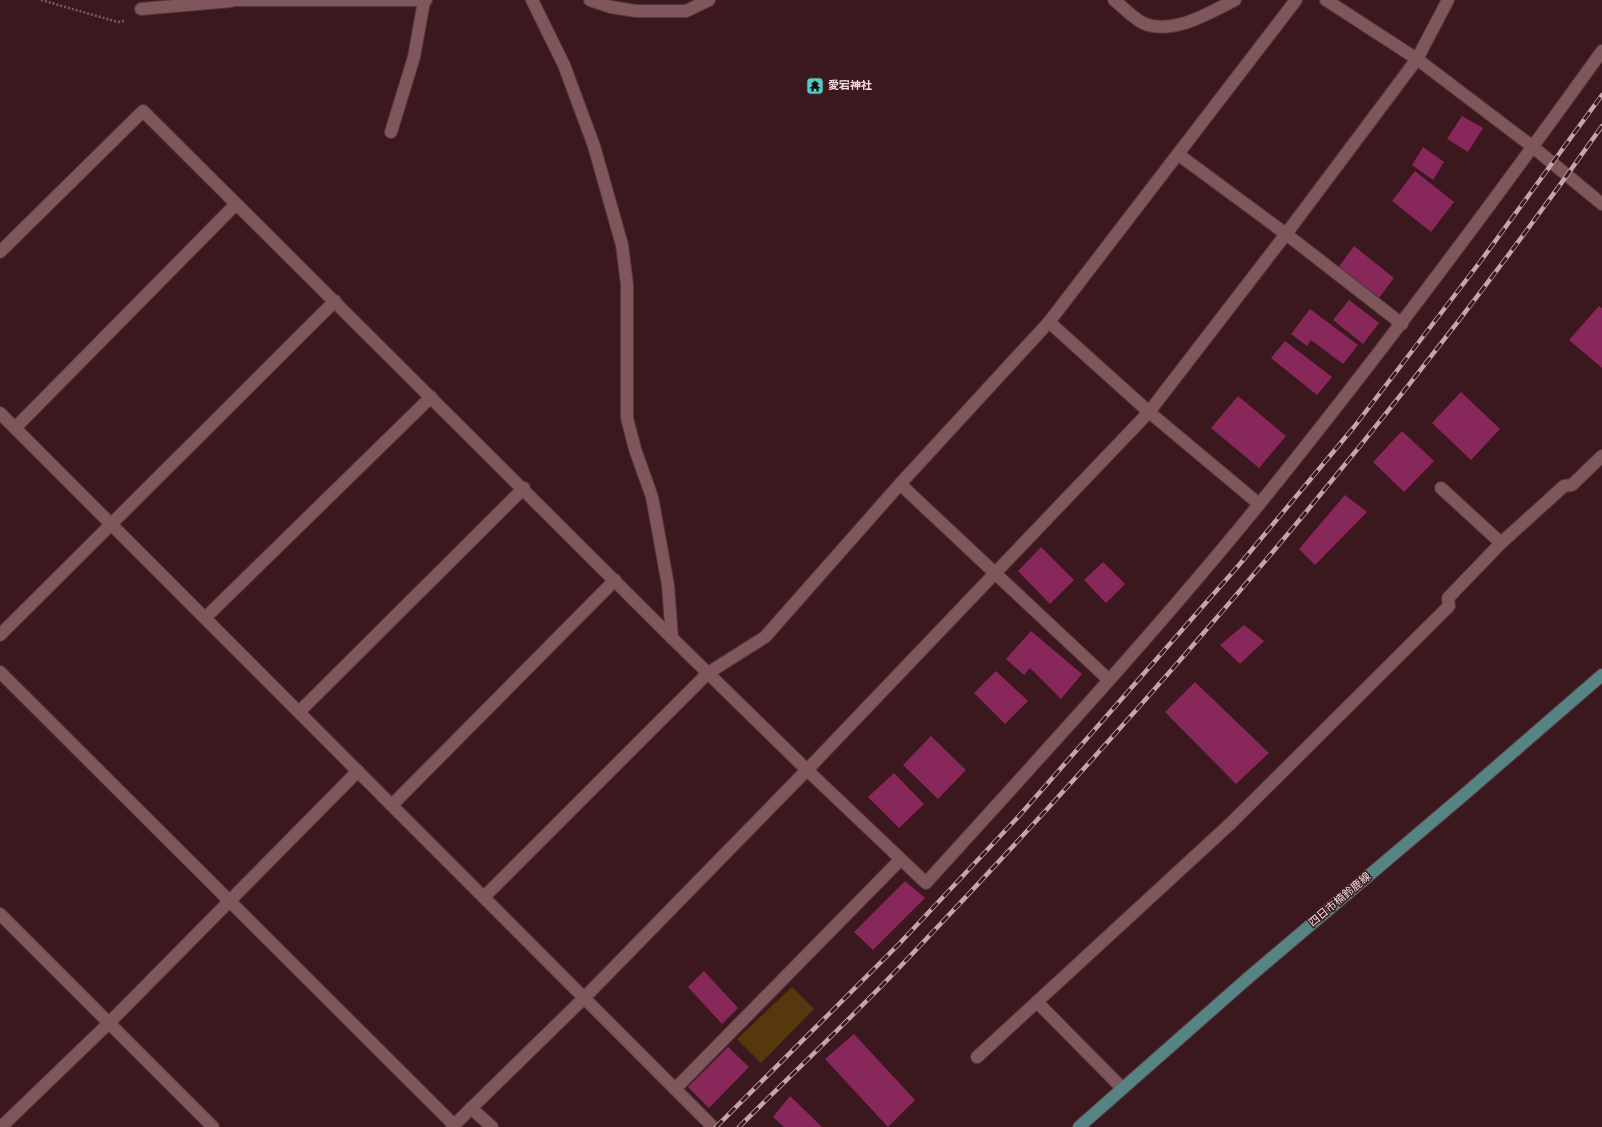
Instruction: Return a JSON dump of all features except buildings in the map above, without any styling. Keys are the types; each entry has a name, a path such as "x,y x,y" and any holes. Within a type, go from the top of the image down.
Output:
{"main road":[{"name":"四日市楠鈴鹿線","path":"1079,1127 1122,1088 1602,675"}],"street":[{"path":"141,9 231,1 425,0 414,58 391,132"},
{"path":"532,0 564,65 592,139 622,245 627,284 627,418 635,449 652,497 668,585 672,638"},
{"path":"590,0 612,7 636,12 686,11 709,0"},
{"path":"1114,0 1142,22 1160,28 1194,20 1235,0"},
{"path":"484,897 708,673 765,637 900,484 1049,322 1179,155 1296,0"},
{"path":"1326,0 1417,59 1533,147 1602,204"},
{"path":"0,672 453,1126 585,996 807,770 996,574 1149,412 1286,234 1417,59 1448,0"},
{"path":"0,252 143,111 524,488 672,638 900,860 926,883 1109,680 1260,504 1402,324 1602,51"},
{"path":"1179,155 1286,234 1402,324"},
{"path":"15,428 236,204"},
{"path":"0,634 335,301"},
{"path":"1049,322 1149,412 1260,504"},
{"path":"205,618 431,397"},
{"path":"0,413 110,525 585,996 713,1127"},
{"path":"977,1057 1230,824 1448,606 1448,598 1501,543 1564,486 1572,485 1602,456"},
{"path":"900,484 1109,680"},
{"path":"299,712 524,488"},
{"path":"1441,488 1501,543"},
{"path":"392,805 615,580"},
{"path":"0,1127 109,1023 358,771"},
{"path":"675,1089 900,860"},
{"path":"0,914 213,1127"},
{"path":"1037,1002 1122,1088"},
{"path":"471,1108 492,1127"}],"path":[{"path":"41,0 118,22 133,19 141,9"}],"shaded area":[{"path":"792,987 814,1009 761,1063 737,1039"}],"railway":[{"path":"716,1127 899,944 1019,816 1239,565 1354,427 1480,262 1602,95"},
{"path":"739,1127 849,1019 913,953 1005,855 1185,655 1358,448 1442,343 1602,126"}],"place":[{"name":"愛宕神社","path":"815,86"}]}
